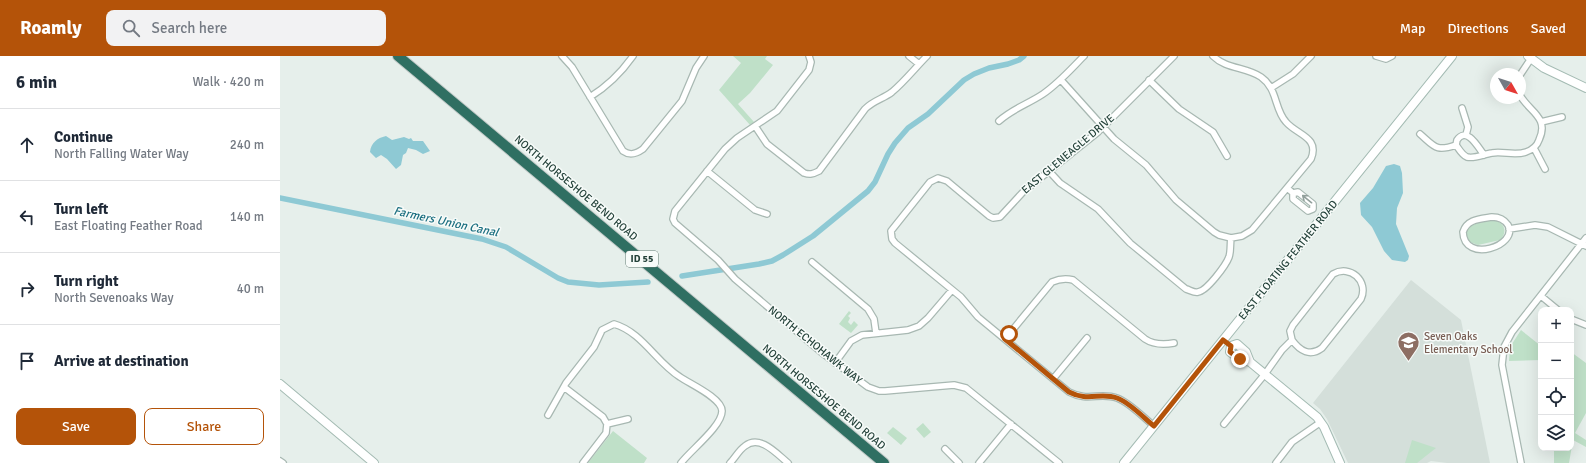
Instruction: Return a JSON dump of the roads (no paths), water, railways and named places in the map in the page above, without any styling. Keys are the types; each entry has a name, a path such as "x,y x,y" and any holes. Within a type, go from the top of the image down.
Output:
{"highway":[{"name":"NORTH HORSESHOE BEND ROAD","path":"398,56 884,463"}],"main road":[{"name":"EAST FLOATING FEATHER ROAD","path":"1124,463 1452,56"},
{"path":"1531,57 1549,71 1586,88"},
{"path":"1223,340 1231,346 1230,352 1240,359 1250,362 1313,413 1321,422 1340,463"},
{"path":"280,384 374,463"}],"street":[{"path":"562,56 572,67 623,151 627,154 638,153 643,149 682,101 696,68 704,56"},
{"path":"590,97 606,88 633,56"},
{"path":"767,214 755,210 707,171 731,142 777,111 809,70 811,62 809,56"},
{"path":"909,56 919,64"},
{"path":"755,126 767,144 804,173 810,175 819,170 865,109 872,102 890,94 927,56"},
{"path":"999,121 1010,111 1042,94 1061,80 1084,56"},
{"name":"EAST GLENEAGLE DRIVE","path":"952,290 895,242 891,235 893,227 930,182 938,178 947,181 989,216 996,218 1003,214 1021,193 1102,127 1174,56"},
{"path":"1061,80 1102,127 1118,143 1146,164 1181,204 1214,232 1231,238 1242,236 1252,230 1310,159 1313,152 1312,143 1308,138 1286,122 1281,115 1276,98 1271,88 1261,78 1255,74 1225,64 1213,56"},
{"path":"1271,88 1293,74 1310,56"},
{"path":"1376,56 1386,58 1392,56"},
{"path":"1524,68 1531,57"},
{"path":"1149,80 1179,109 1213,132 1227,156"},
{"path":"1456,146 1463,154 1473,157 1497,152 1521,153 1534,148 1542,134 1541,122 1538,115 1526,103"},
{"path":"1462,108 1468,127 1466,135"},
{"path":"1541,122 1562,116"},
{"path":"1420,134 1440,149 1456,146"},
{"path":"1456,146 1459,137 1466,135 1471,138 1484,155"},
{"path":"1534,148 1545,169"},
{"path":"1049,170 1065,187 1103,213 1136,248 1186,289 1192,292 1198,292 1207,287 1227,261 1231,238"},
{"name":"NORTH ECHOHAWK WAY","path":"707,171 675,211 673,219 677,226 723,266 735,279 835,362 868,387 879,391 944,385 960,386 971,391 1059,463"},
{"path":"1287,188 1293,193 1293,199 1308,211 1313,209 1323,217"},
{"path":"1492,217 1501,218 1507,224 1509,229 1507,238 1503,243 1498,246 1479,250 1467,246 1463,237 1464,228 1468,223 1474,220 1492,217"},
{"path":"1509,229 1542,225 1554,229 1584,245"},
{"path":"1521,463 1503,371 1502,353 1509,337 1584,245 1586,238"},
{"path":"812,262 868,309 874,319 876,333"},
{"path":"1344,270 1360,280 1363,285 1364,292 1361,299 1322,348 1316,352 1304,352 1295,345 1292,340 1290,331 1292,325 1333,274 1344,270"},
{"path":"1005,339 1052,282 1062,279 1073,280 1149,342 1162,345 1174,343"},
{"path":"835,362 856,337 876,333 908,330 919,326 928,318 952,290 961,297 978,317 1069,392 1076,396 1087,398 1107,396 1117,398 1154,426"},
{"path":"1541,296 1554,307"},
{"path":"1574,320 1586,325"},
{"path":"548,415 564,387 594,347 602,330 614,324 623,327 637,336 662,364 718,402 722,410 719,422 681,463"},
{"path":"1053,379 1086,338"},
{"path":"1224,424 1265,374 1282,350 1292,340"},
{"path":"564,387 603,417 607,424 606,433 583,463"},
{"path":"607,424 628,419"},
{"path":"1276,463 1292,442 1321,422"},
{"path":"979,463 1011,424"},
{"path":"730,463 745,446 755,442 768,446 788,463"},
{"path":"945,449 959,463"}],"water":[{"path":"386,136 392,140 404,137 409,139 411,138 413,141 423,141 430,151 423,154 408,148 406,153 403,155 401,165 396,169 381,155 376,158 370,152 375,141"},
{"path":"1394,164 1400,166 1402,173 1403,193 1397,208 1396,224 1409,256 1408,260 1405,262 1392,260 1384,251 1372,227 1361,215 1360,203 1373,188 1386,166"}],"waterway":[{"name":"Farmers Union Canal","path":"682,276 772,261 813,236 868,191 875,182 888,154 895,143 908,128 928,114 964,80 974,74 989,68 1008,64 1019,60 1024,56"},
{"name":"Farmers Union Canal","path":"280,198 482,239 506,247 558,278 568,282 599,285 648,282"}],"place":[{"name":"Seven Oaks Elementary School","path":"1408,362"}]}
